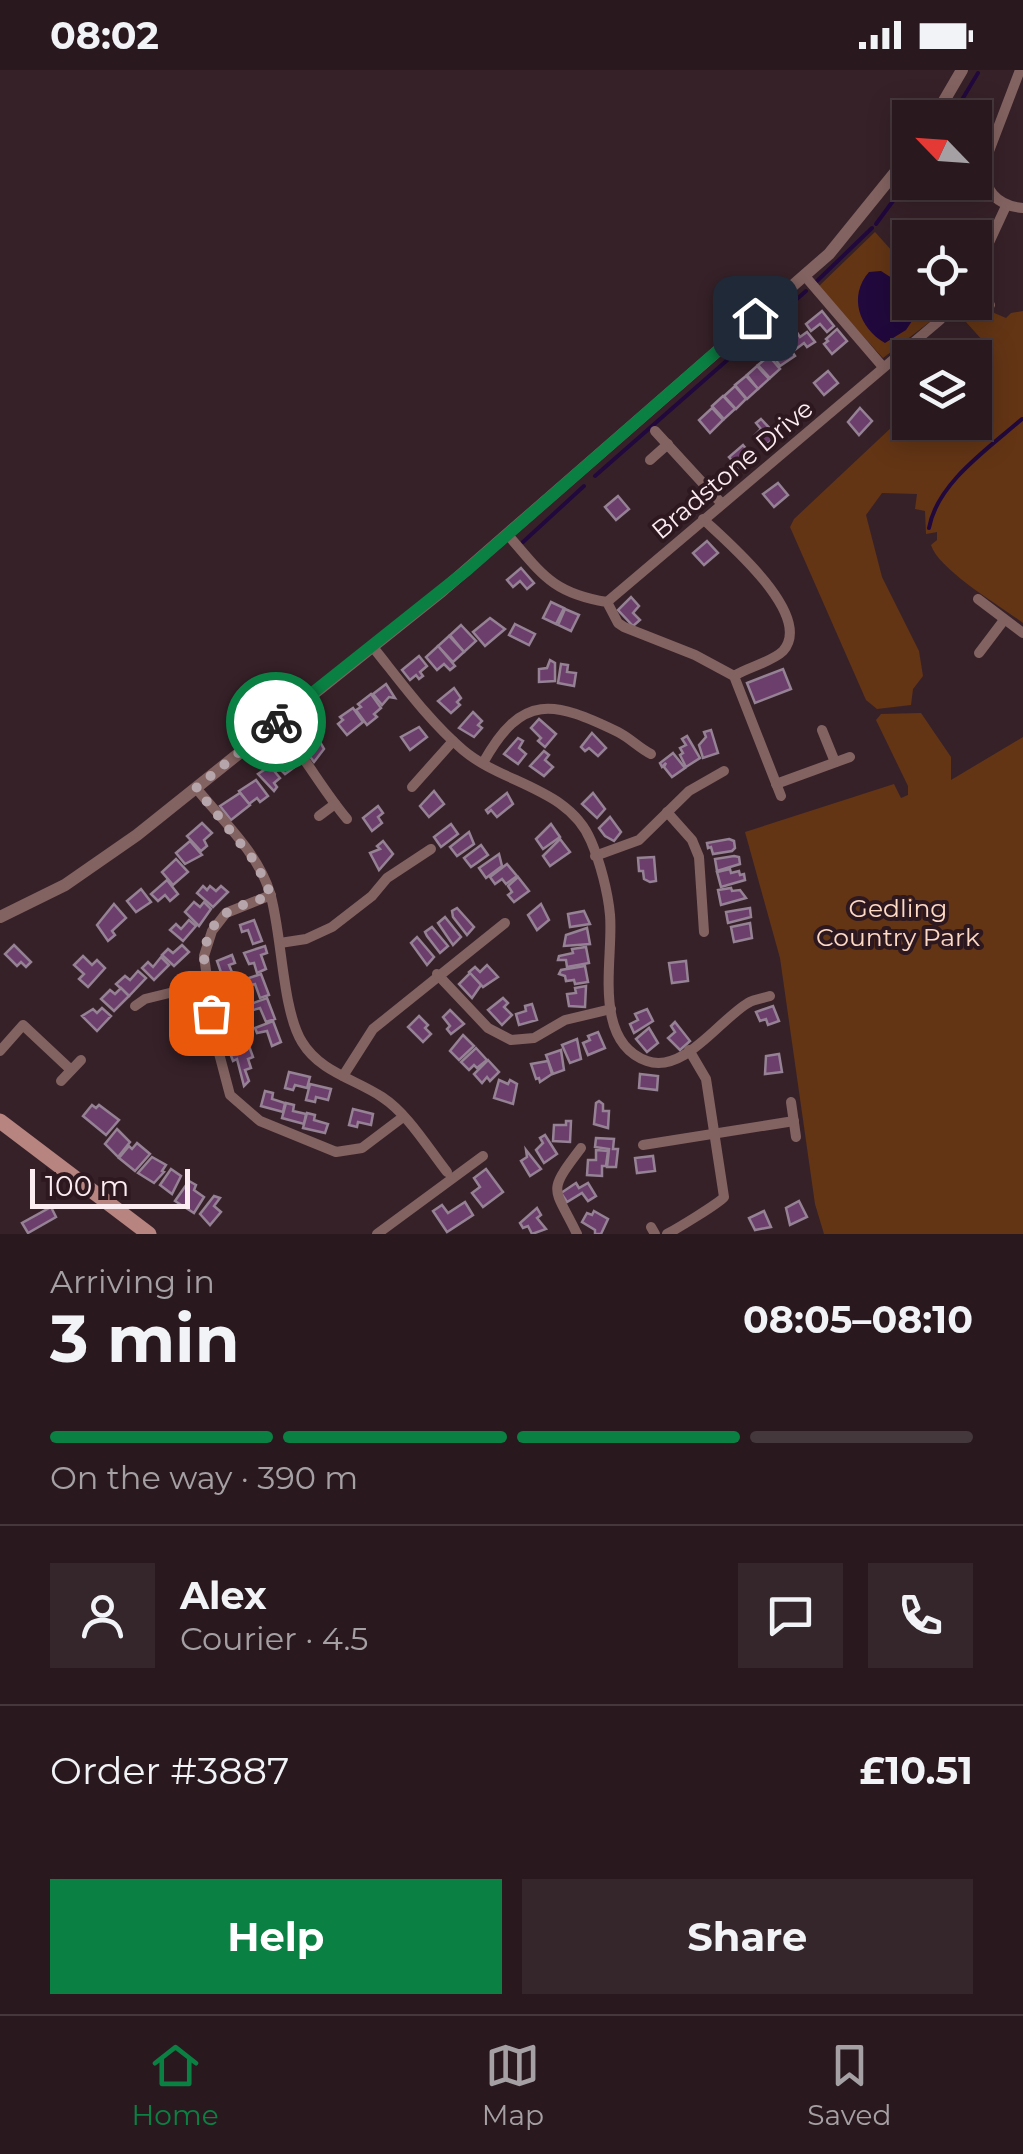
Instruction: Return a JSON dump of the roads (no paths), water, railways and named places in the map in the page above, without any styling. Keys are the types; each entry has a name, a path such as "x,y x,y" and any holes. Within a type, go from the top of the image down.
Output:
{"main road":[{"path":"0,1121 148,1234"}],"street":[{"path":"944,100 962,70"},
{"path":"1020,70 983,167 987,188 1006,206 1023,208"},
{"path":"0,917 65,885 196,788 508,535 828,254 892,176"},
{"path":"992,236 1006,206"},
{"path":"804,275 883,367"},
{"name":"Bradstone Drive","path":"607,602 940,320"},
{"path":"655,430 722,504"},
{"path":"650,460 668,444"},
{"path":"702,519 749,564 789,617 788,640 780,654 734,676"},
{"path":"508,535 546,580 588,599 607,602 624,628 695,655 734,676 781,796"},
{"path":"978,599 1023,634"},
{"path":"979,653 1004,620"},
{"path":"372,646 454,741 483,764 572,811 592,843 610,915 607,981 611,1009 623,1042 636,1056 669,1063 690,1050 745,998 770,996"},
{"path":"483,764 506,732 532,710 542,708 578,712 623,734 642,754"},
{"path":"276,723 347,819"},
{"path":"822,730 835,762"},
{"path":"412,787 454,741"},
{"path":"776,784 850,756"},
{"path":"414,763 422,773"},
{"path":"595,856 639,840 699,784 724,771"},
{"path":"699,784 709,797"},
{"path":"196,788 256,863 271,895 297,1033 316,1060 381,1096 447,1172"},
{"path":"319,816 335,804"},
{"path":"667,812 692,840 700,857 704,932"},
{"path":"280,942 322,934 372,896 387,878 425,862 431,849"},
{"path":"271,895 234,908 219,920 204,956 227,1088 260,1120 324,1148 344,1152 378,1139 402,1117"},
{"path":"705,918 720,918"},
{"path":"342,1076 373,1029 504,922"},
{"path":"493,931 502,941"},
{"path":"437,974 488,1028 501,1037 518,1041 541,1036 573,1018 611,1009"},
{"path":"134,1006 145,999 206,984"},
{"path":"145,999 153,1011"},
{"path":"0,1051 23,1026 71,1070"},
{"path":"518,1041 519,1056"},
{"path":"667,1234 724,1198 706,1079 690,1050"},
{"path":"61,1081 81,1060"},
{"path":"791,1102 796,1138"},
{"path":"643,1145 794,1121"},
{"path":"662,1142 665,1158"},
{"path":"577,1234 556,1193 558,1180 581,1148"},
{"path":"377,1234 483,1156"},
{"path":"571,1161 582,1170"}],"waterway":[{"path":"962,100 978,73"},
{"path":"876,224 894,200"},
{"path":"817,281 872,228"},
{"path":"595,476 806,291"},
{"path":"929,528 953,481 1022,419"},
{"path":"523,542 584,486"}],"park label":[{"name":"Gedling Country Park","path":"898,922"}]}
